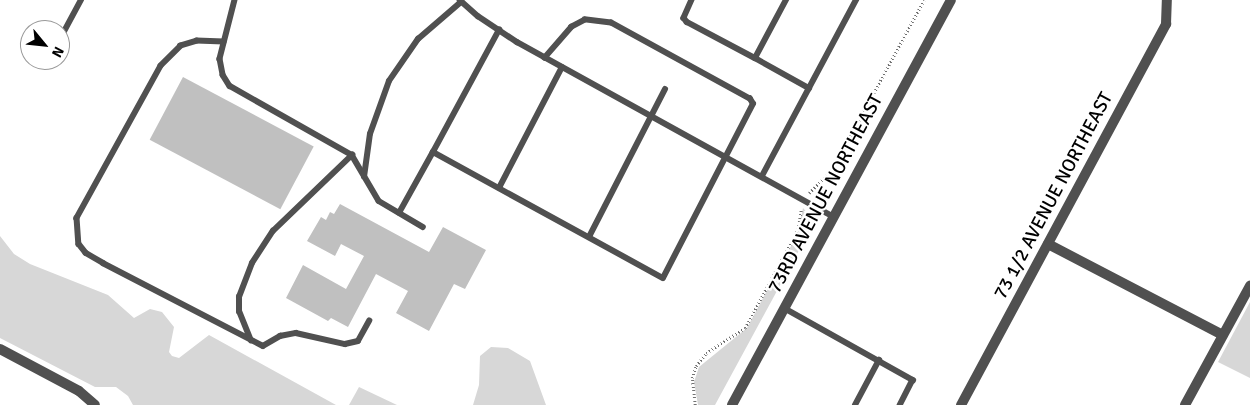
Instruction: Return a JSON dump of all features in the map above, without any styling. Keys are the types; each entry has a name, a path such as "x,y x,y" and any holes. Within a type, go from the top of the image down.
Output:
{"street":[{"name":"73RD AVENUE NORTHEAST","path":"732,405 951,0"},
{"name":"73 1/2 AVENUE NORTHEAST","path":"961,405 1166,24 1167,0"},
{"path":"1048,244 1223,335"},
{"path":"1185,405 1250,286"},
{"path":"0,349 79,391 95,405"}],"lane":[{"path":"70,20 81,0"},
{"path":"234,0 220,59 223,75 230,86 352,155 378,201 423,228"},
{"path":"692,0 684,18 687,22 809,88"},
{"path":"755,58 786,0"},
{"path":"762,176 856,0"},
{"path":"364,178 370,134 389,81 418,39 460,1 499,30 545,58 728,155 834,217"},
{"path":"433,152 664,278 751,110 750,99 611,23 585,20 572,27 545,58"},
{"path":"398,213 499,30"},
{"path":"224,42 197,41 181,46 160,66 76,218 76,232 86,253 250,341 263,346 280,336 296,333 345,344 358,340 369,321"},
{"path":"499,188 562,67"},
{"path":"589,237 665,89"},
{"path":"250,341 239,312 239,297 252,262 273,231 352,155"},
{"path":"784,308 913,380 900,405"},
{"path":"855,405 879,360"}],"shaded area":[{"path":"803,208 810,216 809,232 715,405 698,405 694,382 699,367 747,328 798,233"},
{"path":"0,236 14,254 30,264 108,295 134,318 150,309 162,312 174,327 169,352 172,356 179,358 209,335 336,405 133,405 128,396 116,387 95,387 0,338"},
{"path":"1250,302 1250,378 1218,362"},
{"path":"491,347 508,348 530,361 546,405 473,405 479,385 480,356"},
{"path":"359,387 397,405 349,405"}],"building":[{"path":"183,77 314,146 280,209 150,140"},
{"path":"340,204 429,252 443,227 486,250 465,289 454,284 429,331 396,313 408,291 376,274 348,327 331,318 328,321 286,298 303,265 346,289 364,256 341,244 335,256 307,241 321,217 326,220 330,212 334,214"}]}
